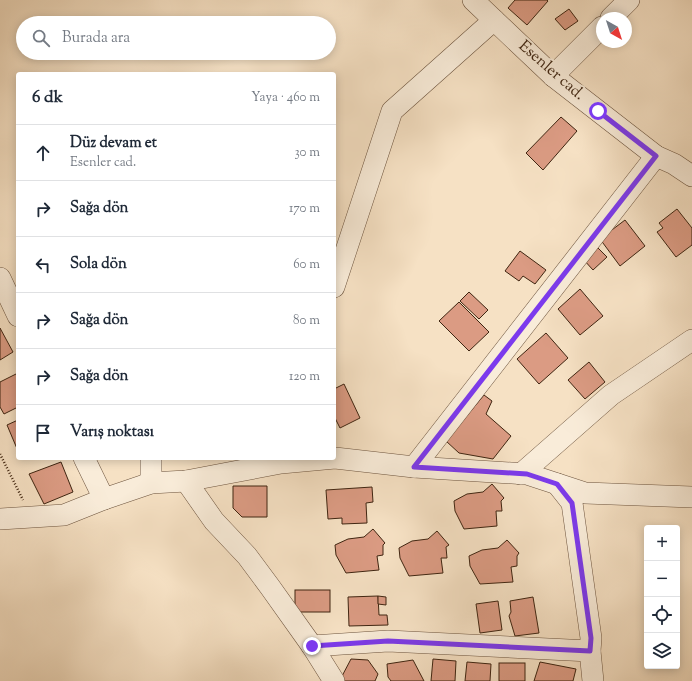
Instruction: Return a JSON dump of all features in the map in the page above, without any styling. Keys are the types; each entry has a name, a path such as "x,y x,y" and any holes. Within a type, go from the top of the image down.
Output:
{"street":[{"name":"Esenler cad.","path":"473,0 553,76 656,156 674,164 692,176"},
{"path":"617,12 629,0"},
{"path":"336,281 392,111 494,20"},
{"path":"553,76 596,33"},
{"path":"414,467 656,156"},
{"path":"0,278 16,312"},
{"path":"520,474 611,395 692,340"},
{"path":"336,458 414,467 527,474 585,493 692,497"},
{"path":"85,460 104,499"},
{"path":"151,460 151,483"},
{"path":"0,519 64,515 104,499 151,483 186,481 281,463 313,460"},
{"path":"186,481 214,521 247,556 312,646 334,681"},
{"path":"557,484 572,503 591,638 590,651 594,681"},
{"path":"312,646 388,641 590,651"}],"path":[{"path":"0,454 32,517"}],"building":[{"path":"515,0 548,1 527,25 508,8"},
{"path":"569,9 578,21 565,30 555,19"},
{"path":"561,117 577,131 543,170 526,153"},
{"path":"677,209 692,228 692,245 676,257 657,232 663,228 659,223"},
{"path":"625,220 645,246 620,266 600,239"},
{"path":"596,246 607,257 593,270 583,259"},
{"path":"520,251 546,270 535,284 523,276 519,281 505,271"},
{"path":"580,289 603,316 580,335 558,309"},
{"path":"469,292 488,310 479,319 460,301"},
{"path":"459,302 489,332 469,351 439,321"},
{"path":"0,328 13,352 0,360"},
{"path":"546,333 568,358 539,384 517,359"},
{"path":"589,362 605,382 585,399 568,380"},
{"path":"16,374 16,408 4,414 0,407 0,382"},
{"path":"344,384 360,418 340,428 336,420 336,388"},
{"path":"484,395 492,401 486,414 511,436 493,459 459,453 446,441"},
{"path":"16,421 16,446 7,425"},
{"path":"61,462 73,492 44,504 29,474"},
{"path":"492,484 504,498 501,501 502,511 496,511 497,526 464,529 455,511 454,501 467,494 483,492"},
{"path":"233,486 267,486 267,517 242,517 233,508"},
{"path":"372,487 373,502 366,503 367,523 342,524 342,518 328,519 326,490"},
{"path":"373,529 385,543 383,545 383,555 377,556 379,570 346,573 336,555 335,545 348,539 364,537"},
{"path":"437,531 449,545 446,547 447,558 441,558 443,573 409,576 400,558 399,548 412,541 428,539"},
{"path":"507,540 519,553 517,556 517,566 511,567 513,582 480,584 470,566 469,556 482,550 498,548"},
{"path":"295,590 330,590 330,612 295,612"},
{"path":"378,596 379,615 387,615 388,625 349,626 348,597"},
{"path":"378,596 386,597 386,605 378,604"},
{"path":"533,597 539,633 515,636 509,616 511,612 510,601"},
{"path":"498,601 502,630 480,633 476,604"},
{"path":"351,659 368,660 378,674 375,681 343,681 341,678"},
{"path":"433,659 456,661 455,681 431,681"},
{"path":"413,660 424,681 391,681 388,677 387,664"},
{"path":"467,662 491,664 490,681 465,681"},
{"path":"540,662 576,669 573,681 534,681"},
{"path":"499,663 525,663 525,681 499,681"}],"route":[{"path":"312,646 388,641 590,651 591,638 572,503 557,484 527,474 414,467 656,156 598,111"}]}
